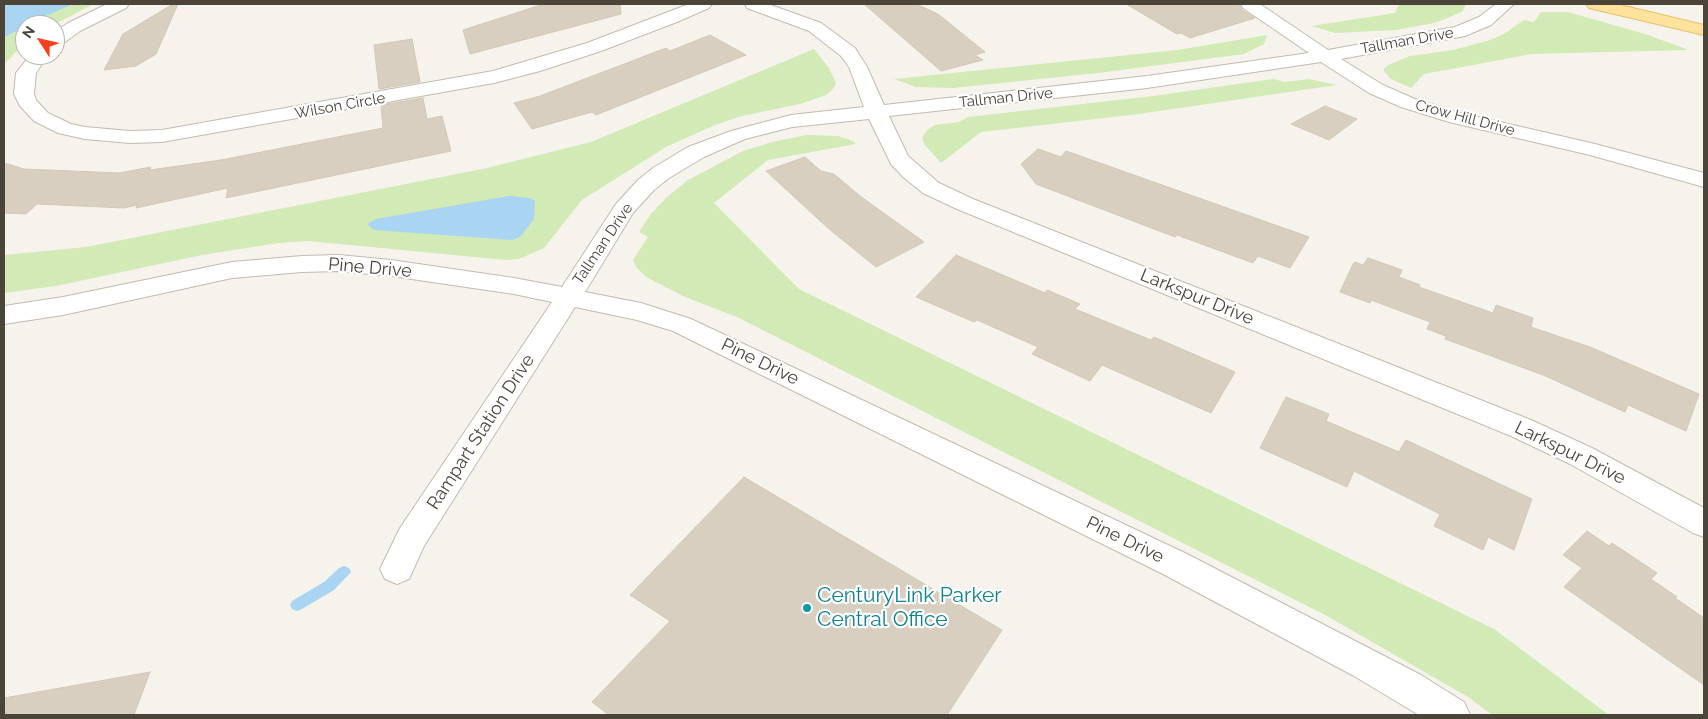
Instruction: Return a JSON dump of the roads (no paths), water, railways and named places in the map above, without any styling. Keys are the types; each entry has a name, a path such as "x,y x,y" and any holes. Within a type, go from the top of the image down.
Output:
{"main road":[{"path":"1595,4 1704,30"}],"street":[{"path":"65,34 74,27 120,4"},
{"name":"Wilson Circle","path":"32,65 26,73 24,94 30,106 41,117 65,129 85,133 130,137 162,136 494,77 533,67 594,47 665,21 703,4"},
{"name":"Larkspur Drive","path":"753,4 806,23 844,47 858,67 884,130 904,165 931,188 1521,428 1581,456 1704,524"},
{"name":"Crow Hill Drive","path":"1248,4 1344,71 1376,90 1429,110 1595,150 1704,180"},
{"name":"Tallman Drive","path":"568,296 624,209 646,185 678,162 723,140 773,125 817,118 1147,82 1325,56 1459,32 1485,21 1506,4"},
{"name":"Pine Drive","path":"4,315 63,306 232,270 339,263 391,268 514,286 647,314 682,325 706,336 1175,564 1367,664 1408,687 1451,715"},
{"name":"Rampart Station Drive","path":"397,569 412,538 568,296"}],"water":[{"path":"4,4 73,4 48,15 15,15 15,32 4,37"},
{"path":"509,196 530,198 535,201 534,219 520,237 512,240 374,230 367,224 376,219"}],"waterway":[{"path":"297,605 329,586 344,572"}],"place":[{"name":"CenturyLink Parker Central Office","path":"807,608"}]}
